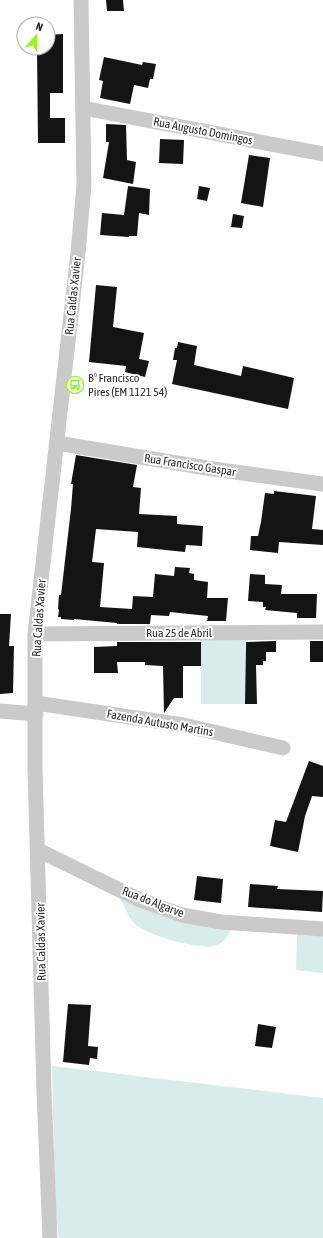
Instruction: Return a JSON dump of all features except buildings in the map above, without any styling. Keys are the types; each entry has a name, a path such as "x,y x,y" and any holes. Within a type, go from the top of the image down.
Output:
{"street":[{"name":"Rua Caldas Xavier","path":"50,1238 44,1091 35,769 35,634 78,253 84,185 81,0"},
{"name":"Rua Augusto Domingos","path":"83,108 323,154"},
{"name":"Rua Francisco Gaspar","path":"57,442 213,469 323,484"},
{"name":"Rua 25 de Abril","path":"35,634 323,632"},
{"name":"Fazenda Autusto Martins","path":"0,711 36,709 183,725 283,748"},
{"name":"Rua do Algarve","path":"38,850 140,900 182,915 221,922 323,929"}],"shaded area":[{"path":"201,640 245,640 245,704 201,704"},
{"path":"116,894 231,929 225,939 215,946 198,946 174,941 151,933 136,925 130,918 122,901"},
{"path":"297,935 323,936 323,973 296,970"},
{"path":"52,1066 323,1098 323,1238 59,1238 55,1205"}],"place":[{"name":"Bº Francisco Pires (EM 1121 54)","path":"75,385"}]}
